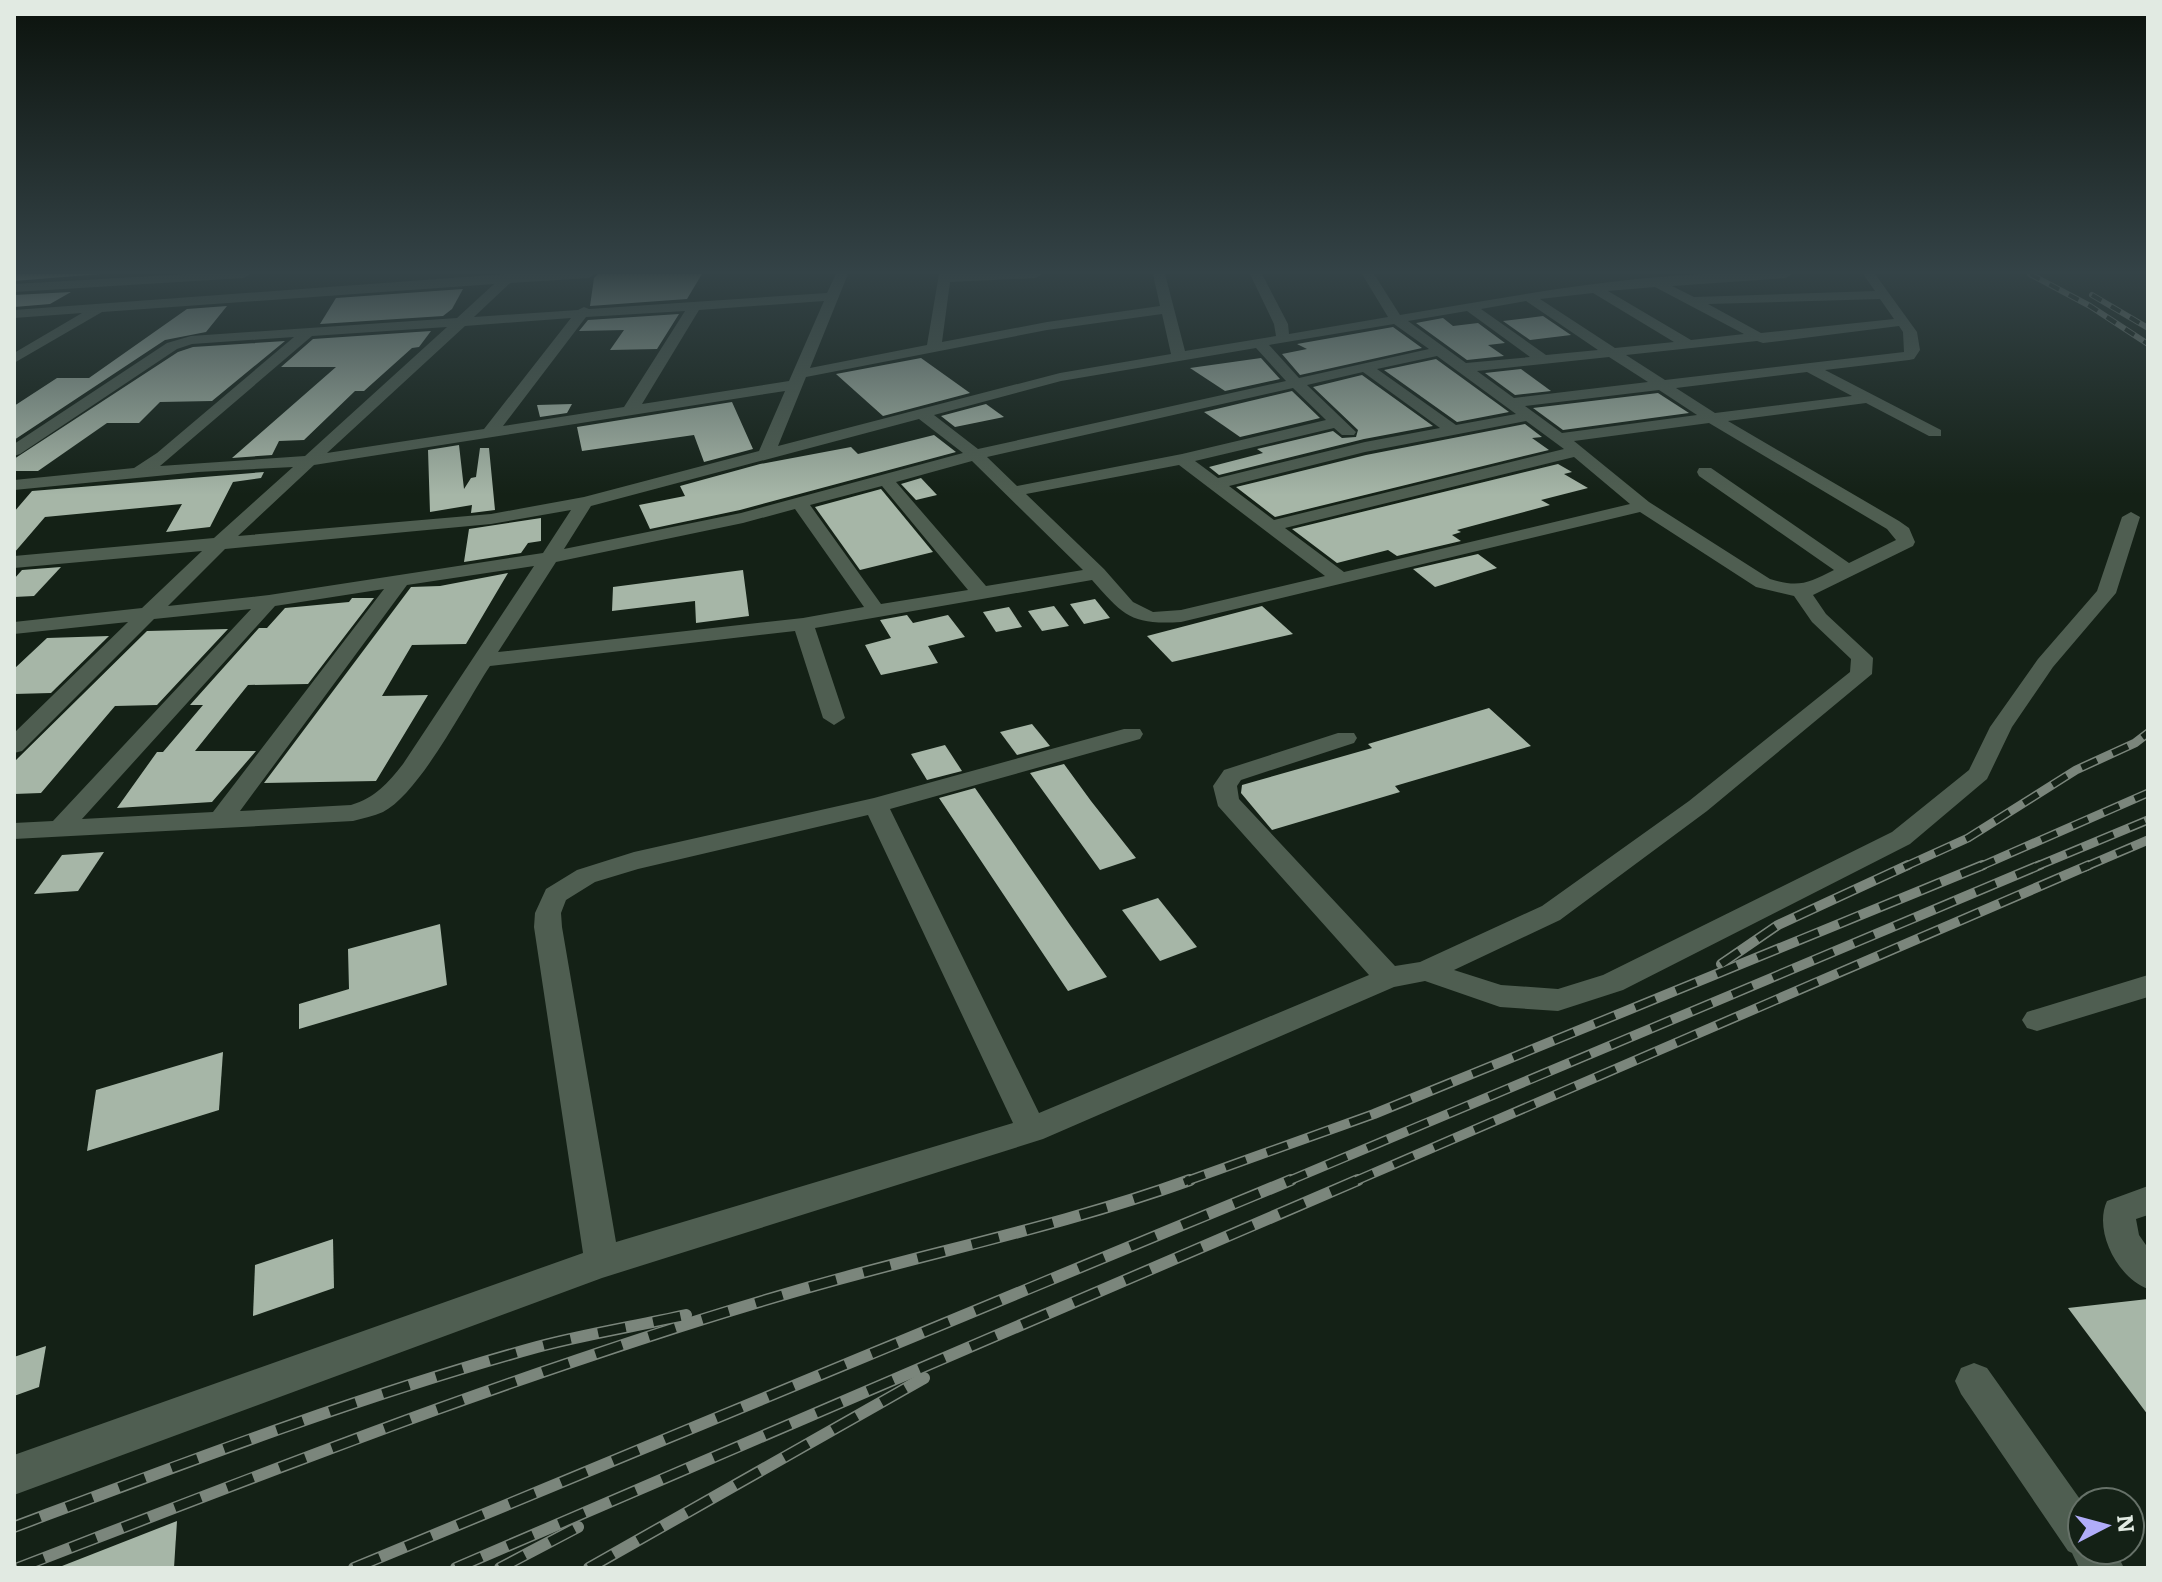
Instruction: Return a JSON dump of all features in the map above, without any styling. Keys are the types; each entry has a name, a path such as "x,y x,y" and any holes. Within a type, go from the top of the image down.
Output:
{"street":[{"path":"14,359 33,348"},
{"path":"14,451 169,348"},
{"path":"135,473 163,457 290,348"},
{"path":"14,746 220,543 434,348"},
{"path":"490,432 555,348"},
{"path":"631,409 669,348"},
{"path":"765,457 810,348"},
{"path":"14,485 310,461 797,379 930,348"},
{"path":"1177,348 1179,356"},
{"path":"14,562 491,519 585,502 1060,377 1225,348"},
{"path":"1263,348 1365,447"},
{"path":"1435,348 1577,451 1643,506 1777,589 1800,591 1848,571 1907,538 1893,525 1710,417 1604,348"},
{"path":"1527,348 1544,360"},
{"path":"1463,368 1662,348"},
{"path":"1777,348 1935,433"},
{"path":"1511,403 1909,356 1913,348"},
{"path":"14,628 269,601 547,558 743,518 975,455 1439,351"},
{"path":"1365,367 1454,431"},
{"path":"1558,438 1869,398"},
{"path":"924,415 975,455 1097,573 1126,606 1150,618 1181,616 1643,506"},
{"path":"1215,484 1365,447 1529,416"},
{"path":"1012,492 1182,459 1339,422"},
{"path":"1270,526 1577,451"},
{"path":"1182,459 1340,578"},
{"path":"1705,472 1848,571"},
{"path":"885,479 981,593"},
{"path":"14,831 222,818 333,816 375,806 394,791 412,769 585,502"},
{"path":"799,503 876,611"},
{"path":"1426,971 1500,996 1558,1000 1613,983 1901,838 1979,774 2001,727 2027,689 2106,593 2131,517"},
{"path":"483,660 803,624 1097,573"},
{"path":"222,818 399,583"},
{"path":"14,1475 602,1262 1032,1130 1389,978 1426,971 1551,913 1698,806 1861,674 1862,658 1819,618 1800,591"},
{"path":"60,828 269,601"},
{"path":"803,624 834,718"},
{"path":"602,1262 548,927 548,913 555,895 586,876 634,861 876,805 1132,734"},
{"path":"1346,738 1232,775 1225,786 1227,801 1389,978"},
{"path":"876,805 1032,1130"},
{"path":"2037,1020 2148,986"},
{"path":"2148,1200 2119,1211 2118,1220 2118,1230 2130,1252 2148,1273"},
{"path":"1974,1381 2066,1514"}],"building":[{"path":"132,348 153,348 14,440 14,406 57,378 89,378"},
{"path":"191,348 277,348 212,401 160,402 139,423 107,423 38,471 14,471 14,459 178,352"},
{"path":"303,348 413,348 364,391 355,391 304,440 279,441 272,455 232,458 336,367 281,367"},
{"path":"612,348 658,348 657,349 610,350"},
{"path":"1305,348 1422,348 1300,375 1282,354 1307,349"},
{"path":"1450,348 1492,348 1504,356 1467,360"},
{"path":"921,358 970,393 883,416 836,374"},
{"path":"1261,358 1280,379 1225,391 1190,368"},
{"path":"1436,359 1509,412 1457,422 1384,370"},
{"path":"1521,369 1551,391 1515,395 1485,373"},
{"path":"1362,375 1433,426 1364,439 1219,475 1209,467 1263,453 1257,449 1333,431 1342,438 1356,437 1358,430 1313,387"},
{"path":"1292,391 1320,418 1240,437 1204,412"},
{"path":"1658,393 1689,413 1563,430 1533,408"},
{"path":"732,402 753,449 704,462 694,435 582,451 577,427"},
{"path":"572,404 567,413 540,417 537,405"},
{"path":"986,404 1004,417 955,427 941,416"},
{"path":"1525,424 1542,437 1532,438 1549,450 1275,517 1236,487 1366,455"},
{"path":"934,435 956,452 740,510 650,529 639,505 685,496 680,486 760,464 851,447 858,454"},
{"path":"459,445 464,489 471,478 476,477 480,448 489,448 495,510 471,513 472,505 430,512 428,450"},
{"path":"1558,464 1572,472 1564,474 1588,488 1541,500 1550,505 1457,530 1461,532 1452,535 1461,541 1397,556 1388,550 1337,563 1292,529"},
{"path":"264,472 261,478 233,482 210,527 166,532 182,504 45,517 14,553 14,512 32,491"},
{"path":"921,478 937,495 916,500 901,484"},
{"path":"881,489 933,552 860,570 815,507"},
{"path":"541,518 541,541 528,543 521,553 464,562 469,529"},
{"path":"1478,554 1497,568 1435,587 1413,569"},
{"path":"61,567 34,596 14,597 14,579 22,570"},
{"path":"743,570 749,616 696,623 695,601 612,611 613,587"},
{"path":"508,573 466,644 412,645 382,696 428,695 376,781 264,783 411,587 440,586"},
{"path":"352,598 374,598 308,684 248,685 195,751 256,751 212,802 117,808 157,752 163,752 203,705 190,705 259,628 267,628 285,608 349,602"},
{"path":"1095,599 1110,618 1084,624 1070,604"},
{"path":"1054,606 1069,626 1042,631 1028,611"},
{"path":"1262,606 1293,634 1172,662 1147,636"},
{"path":"1009,607 1022,627 996,632 983,612"},
{"path":"907,615 913,623 948,615 965,637 928,646 938,663 881,675 865,645 891,638 880,620"},
{"path":"228,629 157,705 115,706 41,793 14,794 14,762 147,631"},
{"path":"109,636 51,693 14,694 14,669 47,638"},
{"path":"1489,708 1531,746 1395,786 1400,792 1272,830 1241,793 1242,785 1372,748 1368,744"},
{"path":"1032,724 1050,746 1017,755 1000,732"},
{"path":"945,745 962,771 927,780 911,754"},
{"path":"1064,764 1136,858 1100,870 1030,773"},
{"path":"975,788 1107,977 1068,991 939,798"},
{"path":"104,852 78,891 34,894 62,855"},
{"path":"1158,898 1197,947 1160,961 1122,910"},
{"path":"440,924 447,985 299,1029 299,1004 349,989 348,949"},
{"path":"223,1052 219,1110 87,1151 96,1090"},
{"path":"333,1239 334,1288 253,1316 255,1265"},
{"path":"2148,1299 2148,1415 2068,1308"},
{"path":"46,1346 39,1387 14,1396 14,1357"},
{"path":"177,1521 174,1568 62,1568 62,1566"}],"railway":[{"path":"1904,867 1968,838 2076,770 2135,743 2148,733"},
{"path":"1979,867 2148,793"},
{"path":"2035,867 2148,820"},
{"path":"2085,867 2148,840"},
{"path":"1721,964 1778,925 1908,865"},
{"path":"1184,1182 1374,1114 1983,865"},
{"path":"1286,1182 2040,865"},
{"path":"1353,1182 2089,865"},
{"path":"1184,1182 1190,1180"},
{"path":"354,1568 1291,1180"},
{"path":"456,1568 1358,1180"},
{"path":"18,1568 404,1421 599,1353 796,1291 1044,1225 1184,1182"},
{"path":"14,1527 274,1431 471,1366 574,1338 686,1315"},
{"path":"589,1568 924,1378"},
{"path":"500,1568 578,1527"}]}
